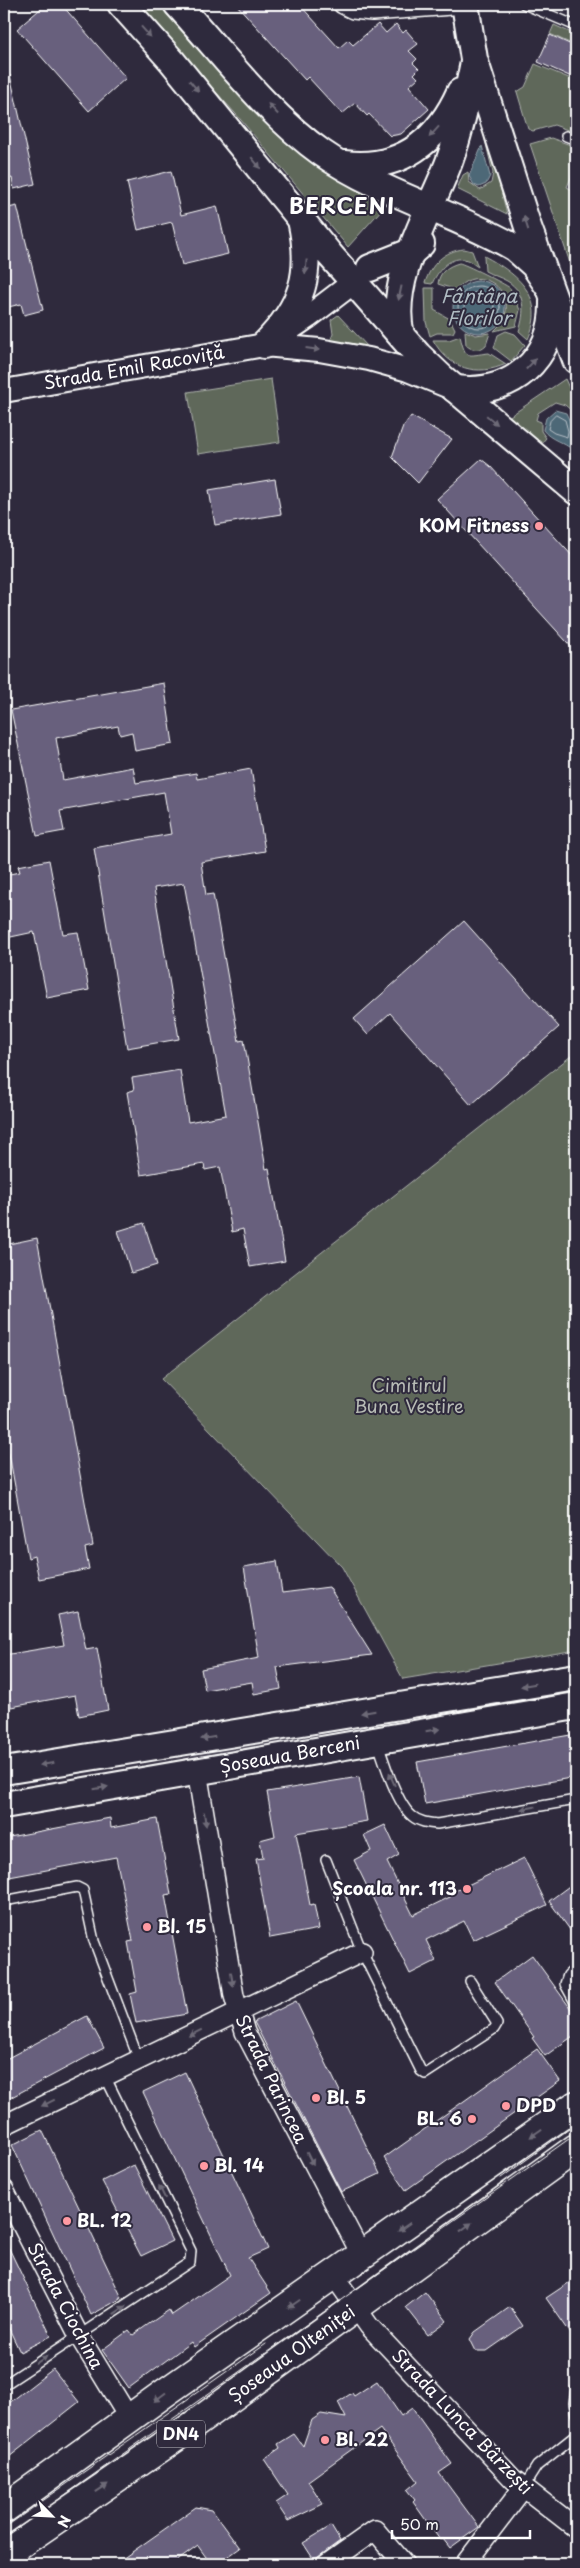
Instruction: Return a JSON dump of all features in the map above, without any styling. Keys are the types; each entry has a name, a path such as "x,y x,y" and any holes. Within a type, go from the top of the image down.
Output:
{"main road":[{"path":"121,4 184,74 301,219 362,275 401,335 418,355 455,389 576,491"},
{"path":"177,4 277,114 308,142 338,163 481,231 522,253 550,292 553,313 549,334 538,356 521,374 499,386 477,390 455,389"},
{"path":"465,4 474,59 550,292 576,360"},
{"path":"338,163 360,166 383,164 405,156 420,146 450,111 474,59"},
{"path":"401,335 397,317 398,300 413,251 459,132 474,59"},
{"path":"362,275 402,238 430,208"},
{"path":"264,345 287,320 302,290 306,259 301,219"},
{"path":"362,275 413,251 431,238 450,230 481,231"},
{"name":"Șoseaua Berceni","path":"8,1771 576,1677"},
{"name":"Șoseaua Berceni","path":"11,1804 376,1739 576,1706"},
{"path":"8,1771 11,1804"},
{"name":"DN4","path":"4,2509 576,2105"},
{"name":"Șoseaua Olteniței","path":"4,2555 188,2429 576,2148"}],"street":[{"path":"343,4 364,11 465,4"},
{"name":"Strada Emil Racoviță","path":"264,345 308,317 362,275"},
{"name":"Strada Emil Racoviță","path":"4,391 264,345 319,350 369,359 408,370 455,389"},
{"name":"Strada Parincea","path":"198,1771 238,2011 250,2042 362,2256"},
{"path":"4,2125 362,1952"},
{"name":"Strada Ciochina","path":"4,2190 79,2336 130,2420"},
{"name":"Strada Lunca Bârzești","path":"334,2276 355,2308 375,2333 523,2488 576,2528"},
{"path":"465,2564 523,2488"},
{"path":"327,2564 375,2530 404,2564"}],"lane":[{"path":"524,4 576,26"},
{"path":"566,136 576,140"},
{"path":"376,1739 402,1804 413,1818 421,1822 438,1824 576,1800"},
{"path":"326,1860 362,1952 421,2071 425,2074 494,2029 498,2024 470,1981"},
{"path":"4,1900 77,1888 83,1890 94,1941 139,2060"},
{"path":"576,1968 568,1975 564,1984 576,2004"},
{"path":"4,2384 186,2267 192,2257 105,2076"},
{"path":"576,2389 574,2403 576,2414"},
{"path":"523,2488 537,2466 576,2435"}],"green space":[{"path":"136,4 160,4 260,114 317,165 384,207 348,247 235,113"},
{"path":"554,25 576,35 576,46 550,34"},
{"path":"535,64 576,81 576,133 554,125 533,131 528,129 517,92 525,87"},
{"path":"487,135 507,214 457,189 463,175 468,172 469,182 480,190 491,183 493,173 485,140"},
{"path":"551,138 576,147 576,166 567,187 576,192 576,264 571,266 530,144"},
{"path":"464,249 472,251 478,267 464,259 453,260 440,270 432,284 425,283 431,270 439,260 450,252"},
{"path":"484,256 508,271 526,289 534,311 533,324 528,339 519,331 523,310 518,291 507,281 485,271"},
{"path":"459,263 510,288 520,310 516,326 494,331 503,319 506,307 504,296 498,287 488,281 477,279 466,281 456,290 438,284 440,276 445,270"},
{"path":"425,288 434,288 434,310 450,319 455,329 453,333 437,333 430,336 426,322"},
{"path":"338,315 368,347 330,341 333,334 331,320"},
{"path":"465,331 476,335 490,333 486,345 479,349 468,347 466,345"},
{"path":"506,331 515,334 525,345 511,361 494,348 498,335"},
{"path":"460,336 468,355 489,353 506,364 485,370 465,368 447,358 433,340 449,340"},
{"path":"271,379 280,442 198,454 188,392"},
{"path":"565,379 576,403 576,411 574,413 565,405 555,402 538,413 536,420 541,422 541,431 546,438 540,445 507,418"},
{"name":"Cimitirul Buna Vestire","path":"576,1052 576,1650 403,1679 342,1567 161,1379"}],"water":[{"path":"482,146 490,176 486,184 479,187 474,185 469,176"},
{"name":"Fântâna Florilor","path":"474,281 484,281 498,288 505,302 505,312 498,326 484,333 474,333 464,329 457,322 453,312 453,302 457,292 464,285"},
{"path":"555,410 566,413 572,426 573,450 549,436 543,430 546,418"}],"building":[{"path":"46,4 61,4 126,78 89,111 17,29"},
{"path":"236,4 299,4 339,48 348,40 353,45 378,24 386,33 396,24 403,33 406,30 418,44 409,51 417,59 413,63 419,69 414,74 418,78 409,86 429,109 401,134 390,136 369,114 367,116 355,103 342,114 308,77 305,80"},
{"path":"550,35 576,47 576,79 538,62"},
{"path":"10,75 35,184 14,189 12,178 4,180 4,76"},
{"path":"171,171 181,215 217,206 228,254 182,265 172,222 138,230 127,182"},
{"path":"17,206 43,310 24,315 21,304 4,308 4,209"},
{"path":"411,416 452,439 418,483 392,457 403,427"},
{"path":"481,459 490,466 576,560 576,652 437,499"},
{"path":"275,479 281,514 215,525 209,490"},
{"path":"164,683 173,744 135,751 132,732 120,735 118,726 56,738 63,780 133,767 136,783 196,773 197,779 251,769 265,851 201,862 206,895 213,894 239,1041 244,1040 266,1169 269,1168 285,1261 250,1267 243,1229 232,1232 220,1167 205,1170 204,1164 141,1175 127,1092 134,1090 132,1078 180,1070 188,1122 226,1115 184,883 154,888 179,1039 127,1048 94,848 171,834 164,792 60,811 64,831 37,836 11,710"},
{"path":"49,860 63,934 78,932 89,990 47,998 34,932 6,938 4,875 20,872 18,866"},
{"path":"464,921 559,1027 471,1105 390,1013 367,1034 354,1019"},
{"path":"144,1223 157,1265 131,1273 118,1231"},
{"path":"37,1238 93,1546 85,1548 89,1569 39,1579 34,1556 28,1558 4,1426 4,1245"},
{"path":"277,1561 282,1593 329,1587 372,1655 277,1667 281,1689 254,1694 252,1682 205,1690 201,1669 259,1658 244,1567"},
{"path":"78,1611 86,1650 97,1648 108,1710 79,1716 75,1695 11,1707 4,1655 64,1645 58,1615"},
{"path":"576,1734 576,1777 425,1804 417,1762"},
{"path":"359,1777 367,1821 296,1833 310,1905 314,1904 319,1929 270,1938 256,1859 263,1858 260,1840 275,1836 267,1792"},
{"name":"Bl. 15","path":"110,1818 111,1828 157,1819 171,1894 165,1895 187,2014 136,2023 130,1994 137,1992 128,1942 133,1941 116,1857 4,1878 4,1838"},
{"path":"385,1825 399,1855 387,1862 413,1915 452,1896 451,1893 524,1858 547,1905 473,1940 464,1921 426,1940 436,1961 410,1974 354,1860 371,1851 364,1835"},
{"path":"576,1881 576,1938 549,1901"},
{"path":"532,1955 576,2016 576,2034 545,2056 532,2038 534,2037 495,1982"},
{"name":"Bl. 5","path":"296,2001 380,2174 341,2192 254,2022"},
{"path":"87,2016 104,2048 4,2101 4,2060"},
{"name":"BL. 6","path":"537,2049 560,2081 406,2190 384,2158"},
{"path":"185,2072 268,2249 248,2258 271,2293 194,2347 191,2342 129,2388 102,2350 129,2330 133,2335 169,2310 172,2315 230,2275 143,2092"},
{"name":"BL. 12","path":"42,2130 122,2298 91,2315 12,2145"},
{"path":"134,2165 172,2241 141,2256 102,2181"},
{"path":"4,2238 51,2336 20,2352 4,2318"},
{"path":"576,2278 576,2341 546,2298"},
{"path":"425,2292 447,2321 428,2335 406,2307"},
{"path":"510,2307 523,2326 487,2351 476,2351 470,2339 475,2332"},
{"path":"53,2369 79,2402 4,2461 4,2407"},
{"path":"377,2381 401,2416 412,2408 452,2464 439,2473 479,2527 450,2548 443,2539 440,2540 413,2502 415,2500 407,2490 418,2481 380,2429 308,2481 323,2504 288,2521 276,2503 288,2495 264,2459 280,2448 278,2444 294,2434 303,2446 312,2420 321,2414 346,2418 338,2402 352,2393 354,2396"},
{"path":"196,2507 212,2510 240,2548 218,2564 211,2564 198,2546 173,2564 115,2564"},
{"path":"331,2526 340,2541 314,2560 303,2543"}],"tram line":[{"path":"501,2178 576,2124"},
{"path":"4,2538 576,2134"},
{"path":"4,2528 266,2344"}],"place":[{"name":"KOM Fitness","path":"539,526"},
{"name":"Școala nr. 113","path":"467,1889"},
{"name":"Bl. 15","path":"147,1927"},
{"name":"Bl. 5","path":"316,2098"},
{"name":"DPD","path":"506,2106"},
{"name":"BL. 6","path":"472,2119"},
{"name":"Bl. 14","path":"204,2166"},
{"name":"BL. 12","path":"67,2221"},
{"name":"Bl. 22","path":"325,2440"}],"district":[{"name":"BERCENI","path":"342,206"}]}
